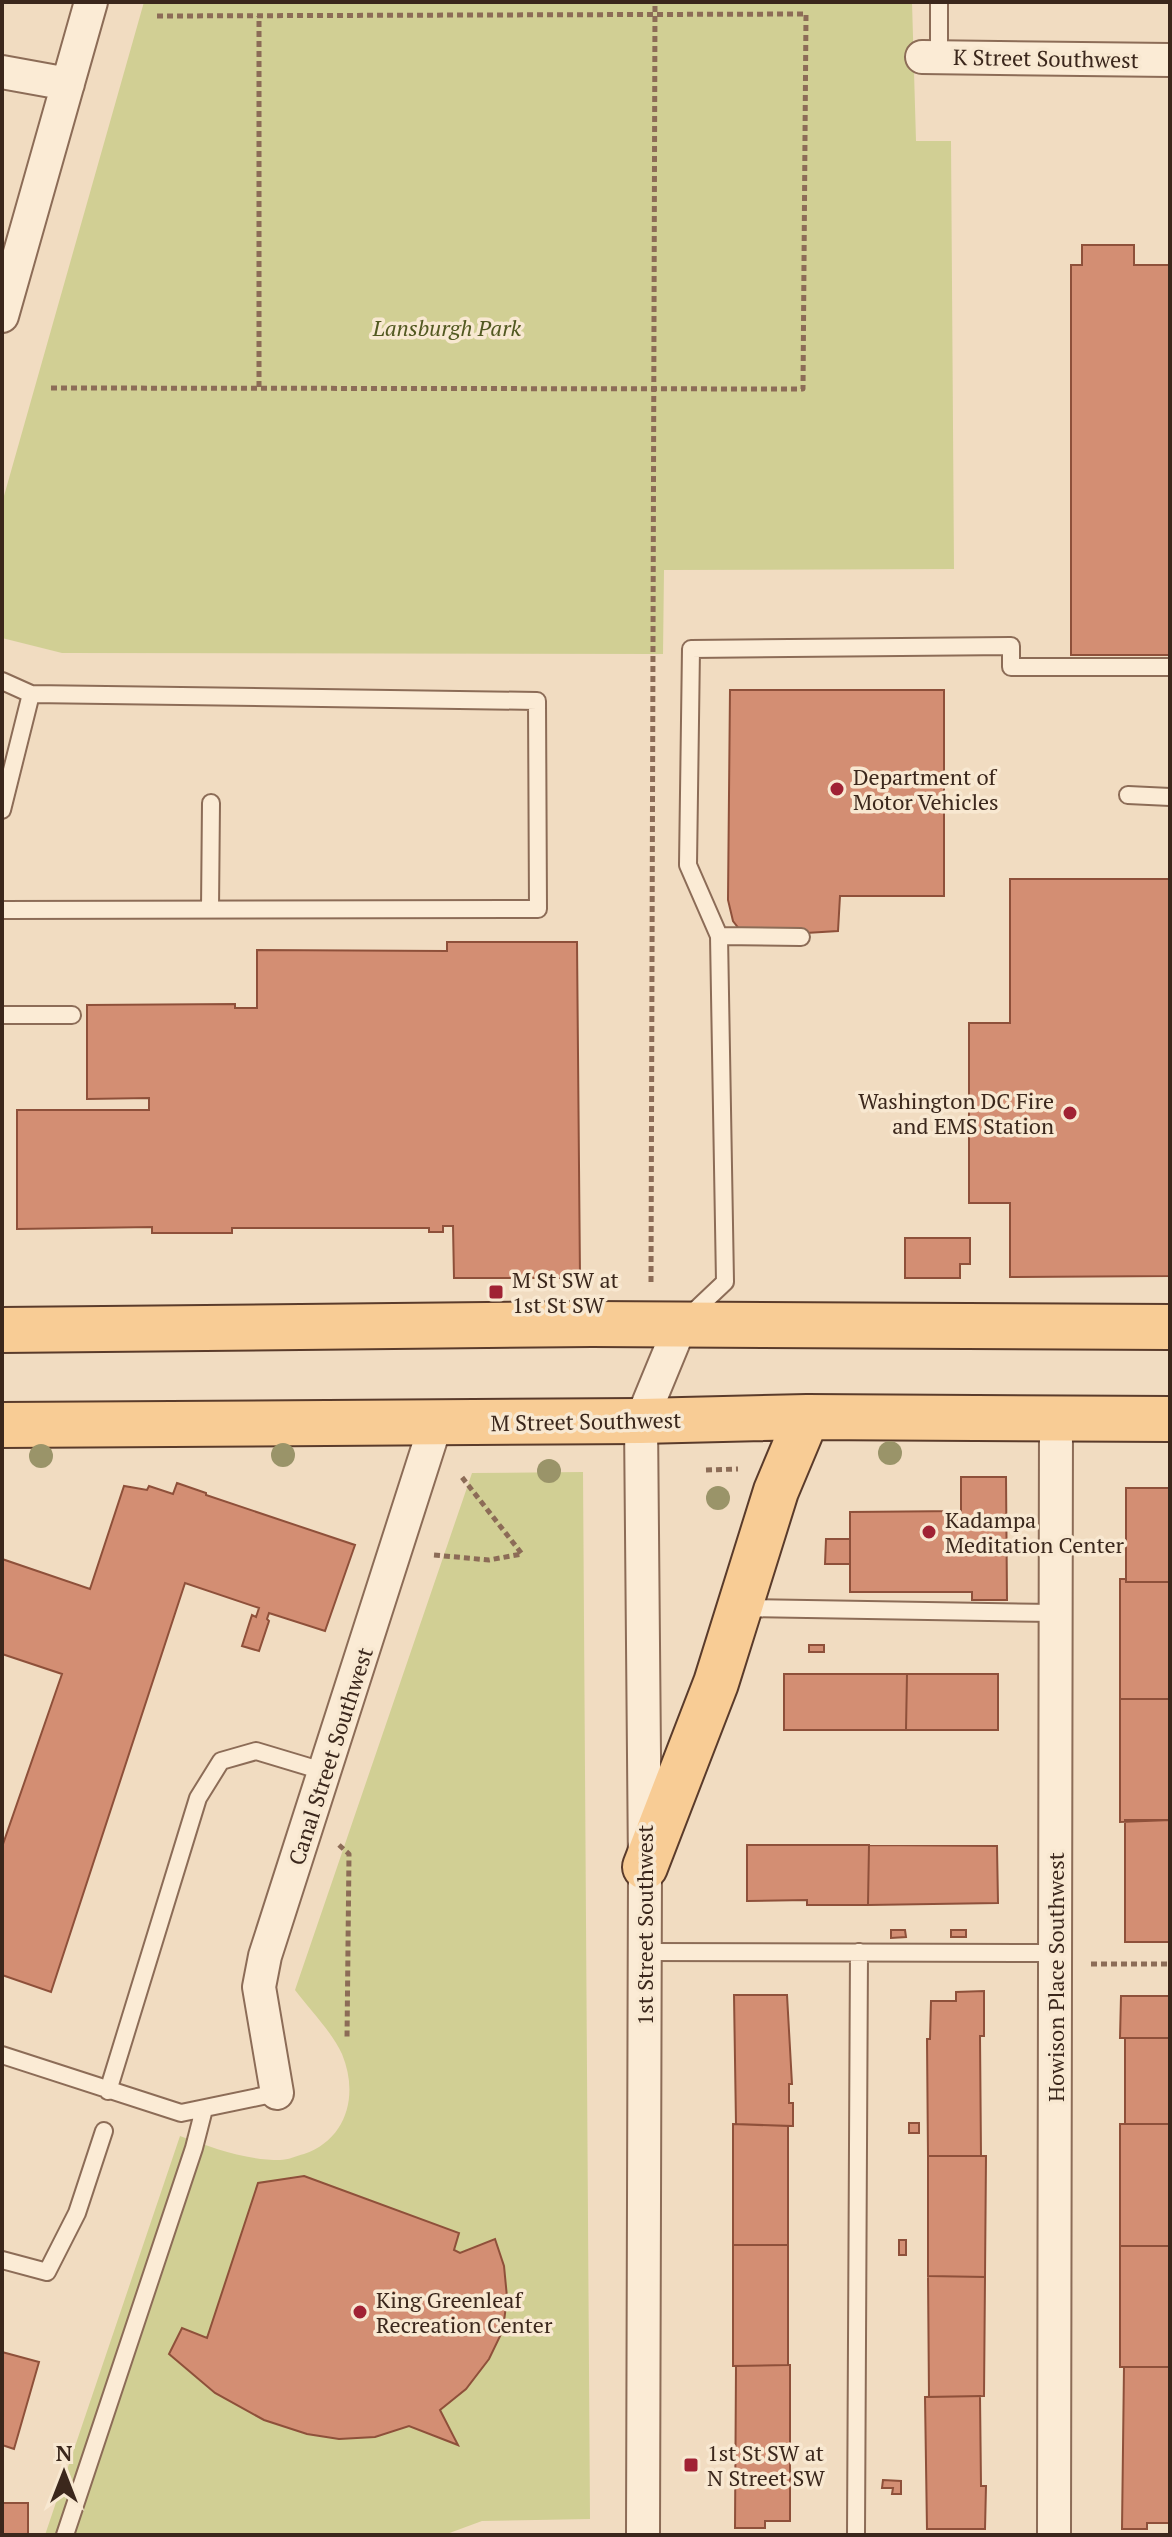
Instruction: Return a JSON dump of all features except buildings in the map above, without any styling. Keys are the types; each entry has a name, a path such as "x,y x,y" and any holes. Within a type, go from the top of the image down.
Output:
{"main road":[{"path":"2,1330 681,1324 1170,1327"},
{"path":"645,1867 716,1683 776,1491 807,1417"},
{"name":"M Street Southwest","path":"2,1425 807,1417 1170,1419"}],"street":[{"path":"4,304 91,2"},
{"name":"K Street Southwest","path":"931,57 1170,60"},
{"path":"2,72 68,84"},
{"name":"1st Street Southwest","path":"643,2535 645,1867 641,1421 681,1324"},
{"name":"Howison Place Southwest","path":"1054,2535 1068,1959 1055,1613 1056,1419"},
{"name":"Canal Street Southwest","path":"277,2093 259,1987 265,1956 436,1423"}],"lane":[{"path":"931,57 939,2"},
{"path":"681,1324 725,1282 719,936 688,865 691,649 1011,646 1011,667 1170,667"},
{"path":"2,681 31,694 537,701 538,909 2,910"},
{"path":"2,810 31,694"},
{"path":"1128,795 1170,797"},
{"path":"210,909 211,803"},
{"path":"719,936 801,937"},
{"path":"2,1015 72,1015"},
{"path":"739,1608 1055,1613"},
{"path":"108,2091 198,1798 221,1761 256,1751 326,1772"},
{"path":"645,1952 859,1952 1068,1959"},
{"path":"856,2535 859,1952"},
{"path":"3,2060 181,2113 277,2093"},
{"path":"65,2535 189,2163 204,2109"},
{"path":"2,2260 47,2272 77,2213 104,2131"}],"path":[{"path":"651,1282 655,2"},
{"path":"51,388 803,389 806,14 157,16"},
{"path":"259,16 259,387"},
{"path":"706,1470 751,1469"},
{"path":"434,1555 489,1560 522,1554 461,1476"},
{"path":"335,1841 349,1854 347,2039"},
{"path":"1068,1959 1170,1964"}],"green space":[{"name":"Lansburgh Park","path":"144,2 912,2 916,141 951,141 954,569 664,570 663,654 62,653 2,638 2,503"},
{"path":"583,1472 590,2519 482,2521 444,2535 45,2535 180,2136 242,2156 283,2160 319,2147 339,2127 346,2114 349,2085 342,2054 327,2029 295,1990 472,1473"}],"place":[{"name":"Department of Motor Vehicles","path":"837,789"},
{"name":"Washington DC Fire and EMS Station","path":"1070,1113"},
{"name":"M St SW at 1st St SW","path":"496,1292"},
{"name":"Kadampa Meditation Center","path":"929,1532"},
{"name":"King Greenleaf Recreation Center","path":"360,2312"},
{"name":"1st St SW at N Street SW","path":"691,2465"}]}
